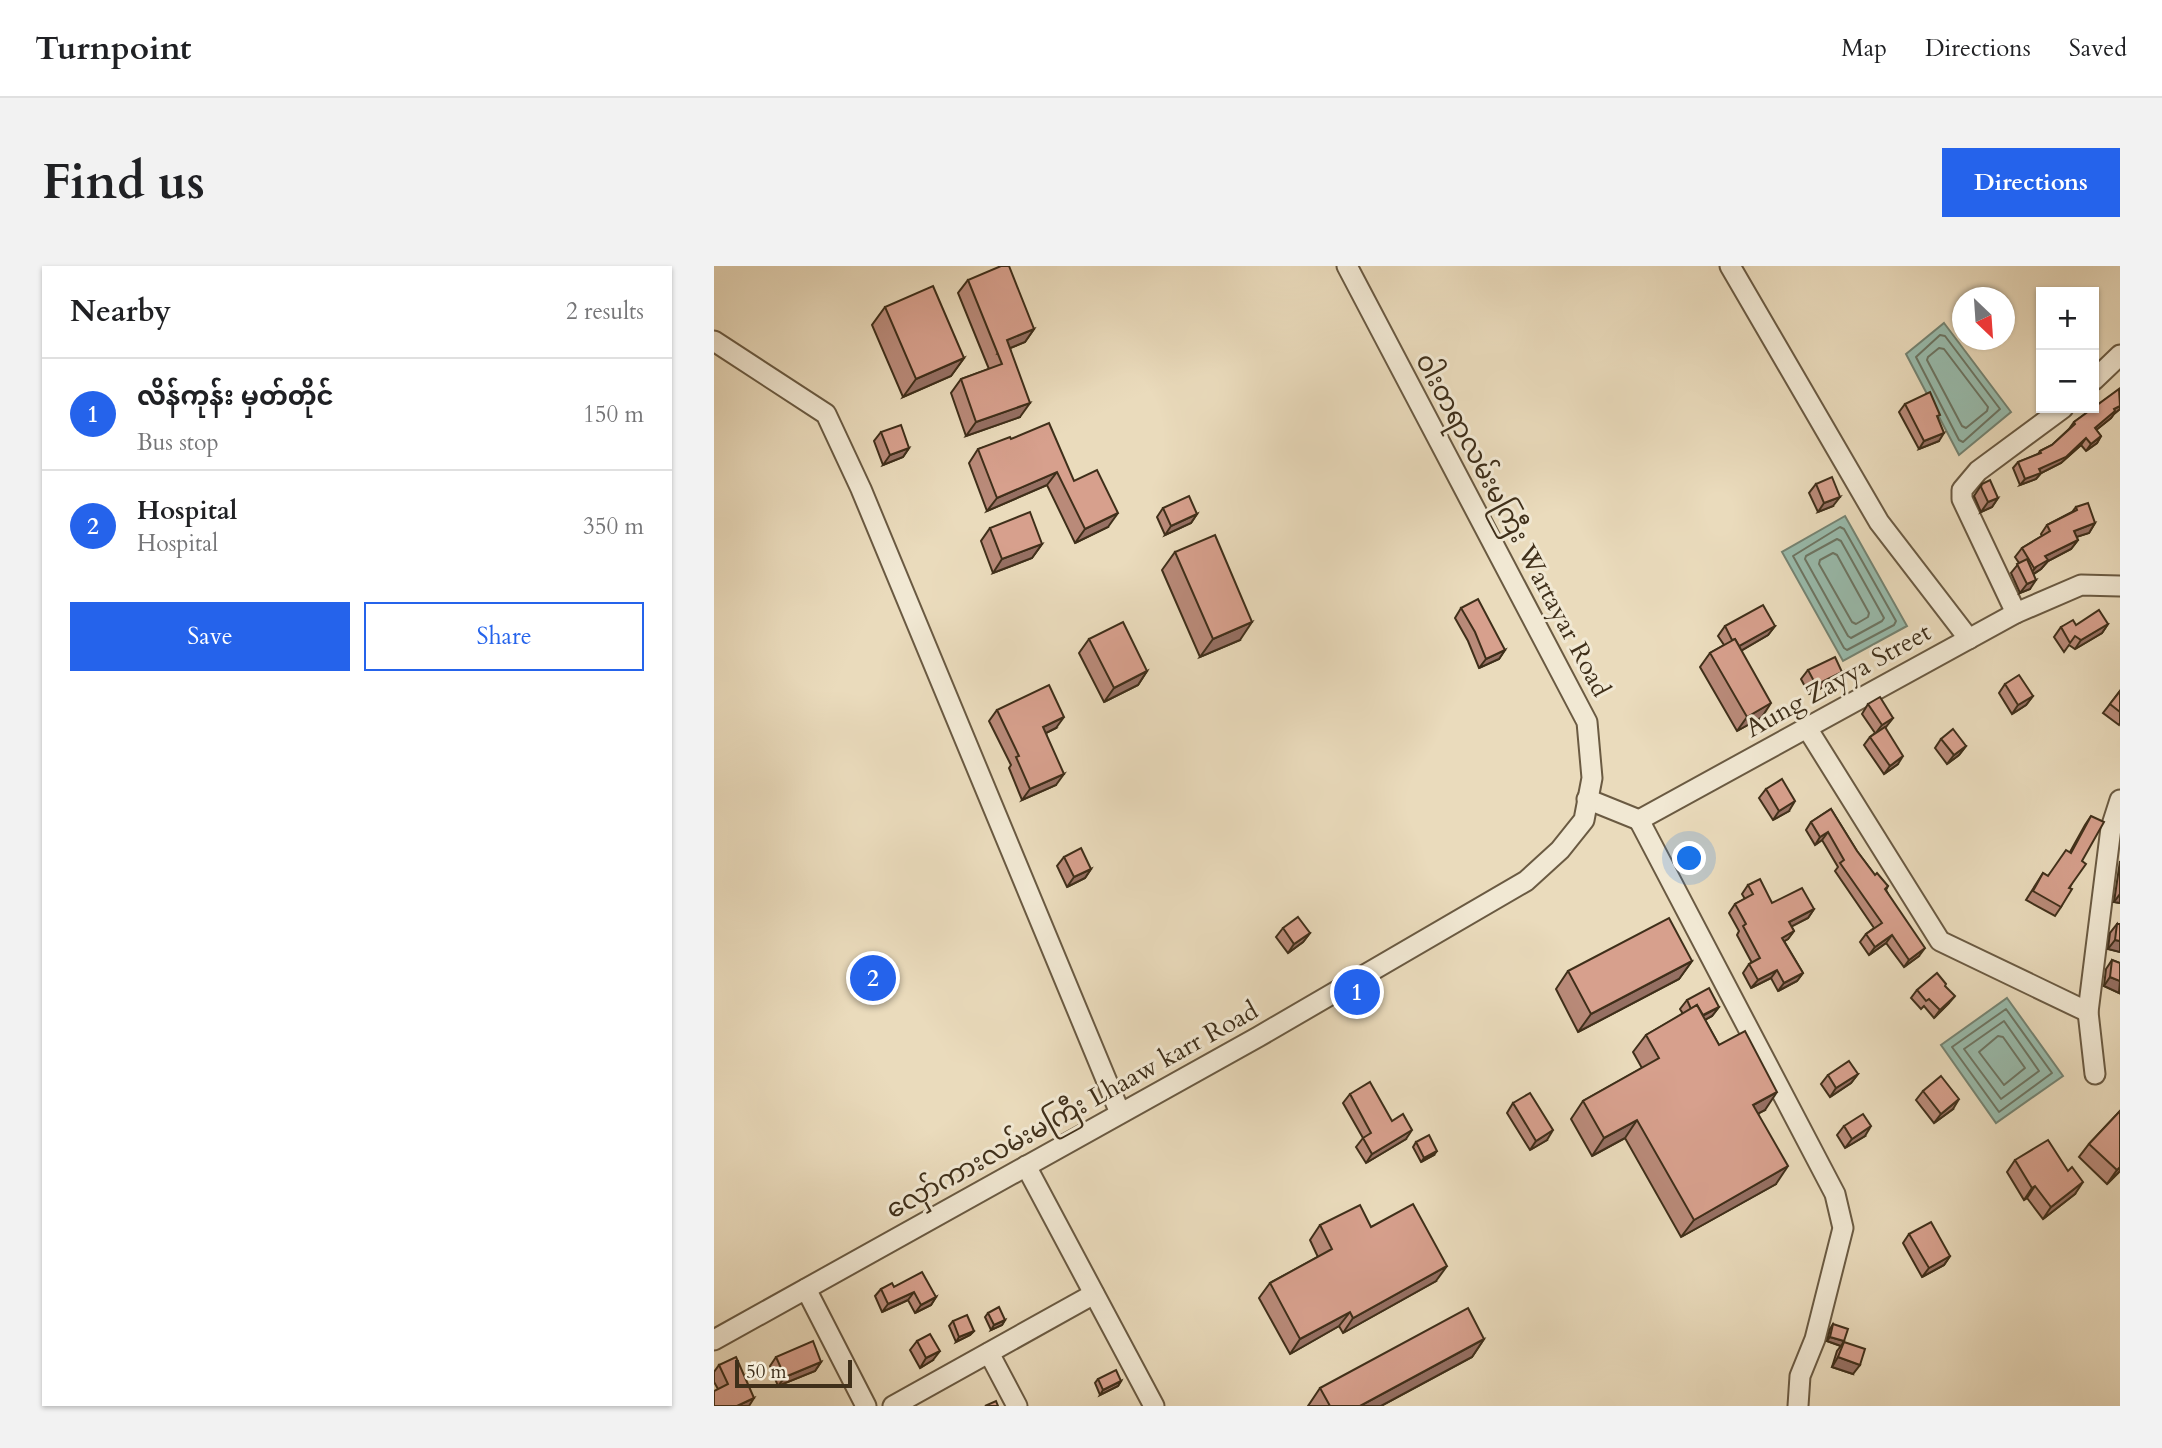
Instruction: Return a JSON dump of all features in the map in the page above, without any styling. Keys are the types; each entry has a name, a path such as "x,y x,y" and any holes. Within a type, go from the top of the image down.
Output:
{"street":[{"name":"ဝါးတရာလမ်းမကြီး Wartayar Road","path":"1347,266 1587,722 1592,778 1584,820"},
{"path":"1730,266 1879,522 1969,639"},
{"path":"714,341 826,414 861,489 1120,1113"},
{"path":"2099,375 2120,355"},
{"path":"2016,613 1962,499 1962,490 1978,471 2057,413"},
{"name":"Aung Zayya Street","path":"1639,820 2016,613 2081,584 2120,586"},
{"path":"1807,727 1940,941 2088,1012"},
{"path":"1587,799 1639,820 1835,1194 1843,1228 1815,1339 1800,1376 1798,1406"},
{"path":"2095,1074 2088,1012 2111,828 2120,800"},
{"name":"လှော်ကားလမ်းမကြီး Lhaaw karr Road","path":"714,1340 1258,1037 1526,881 1560,850 1584,820"},
{"path":"1026,1166 1154,1406"},
{"path":"806,1289 866,1406"},
{"path":"893,1406 1094,1294"},
{"path":"989,1353 1017,1406"}],"water":[{"path":"1944,323 1952,334 1952,350 1964,350 2011,412 1959,455 1906,354"},
{"path":"1845,516 1907,626 1843,661 1782,552"},
{"path":"2007,998 2063,1076 1996,1123 1941,1045"}],"building":[{"path":"1001,266 1009,266 1034,329 1007,340 1030,403 976,422 961,379 1002,364 968,280"},
{"path":"933,286 964,358 916,379 885,307"},
{"path":"2119,389 2120,406 2095,428 2101,436 2091,444 2086,438 2066,457 2039,469 2041,473 2025,479 2018,462 2041,453 2040,451 2052,445 2086,413 2099,413 2099,404"},
{"path":"1930,392 1944,433 1924,441 1905,404"},
{"path":"1049,423 1074,481 1097,470 1118,513 1085,529 1057,472 997,498 978,449"},
{"path":"901,425 909,448 890,455 881,432"},
{"path":"1832,477 1840,497 1824,503 1816,484"},
{"path":"1990,480 1998,498 1988,502 1981,487"},
{"path":"1189,496 1197,514 1171,526 1163,508"},
{"path":"2088,503 2095,523 2074,531 2078,540 2045,556 2048,560 2034,568 2022,548 2050,531 2047,525 2077,510 2076,507"},
{"path":"1030,512 1042,544 1002,559 990,528"},
{"path":"1215,535 1252,622 1213,639 1175,552"},
{"path":"2027,559 2036,580 2027,584 2017,564"},
{"path":"1478,599 1505,650 1486,659 1461,608"},
{"path":"1763,605 1775,626 1739,646 1735,639 1732,640 1725,626"},
{"path":"2099,610 2108,624 2081,640 2075,636 2070,643 2061,627 2073,620 2076,625"},
{"path":"1123,622 1147,671 1114,688 1089,639"},
{"path":"1735,639 1771,703 1747,717 1710,653"},
{"path":"1835,657 1842,672 1816,685 1808,670"},
{"path":"2019,675 2033,696 2018,705 2005,684"},
{"path":"1049,685 1064,717 1043,727 1064,774 1030,789 1016,757 1019,756 997,710"},
{"path":"2120,691 2120,712 2110,704"},
{"path":"1880,697 1893,718 1882,725 1868,704"},
{"path":"1885,727 1903,756 1890,766 1870,737"},
{"path":"1953,729 1966,746 1954,755 1941,739"},
{"path":"1782,779 1795,801 1779,811 1766,789"},
{"path":"1831,809 1857,851 1875,875 1877,873 1888,886 1885,889 1925,948 1909,960 1892,935 1875,947 1866,934 1882,923 1840,863 1844,860 1828,832 1820,837 1811,822"},
{"path":"2091,816 2104,822 2082,861 2086,864 2069,888 2072,889 2061,907 2033,891 2043,873 2048,876 2066,850 2071,853"},
{"path":"1081,848 1091,869 1074,877 1064,857"},
{"path":"1760,879 1772,903 1802,888 1814,909 1789,922 1794,931 1782,938 1803,973 1784,983 1777,970 1758,980 1749,964 1760,958 1735,904 1753,894 1748,885"},
{"path":"1298,917 1310,933 1294,944 1283,928"},
{"path":"1669,918 1692,961 1591,1014 1568,971"},
{"path":"2117,924 2120,924 2120,941 2115,940"},
{"path":"2112,960 2120,963 2120,981 2110,977"},
{"path":"1937,973 1955,996 1940,1010 1929,999 1926,1001 1917,990"},
{"path":"1709,988 1719,1007 1703,1015 1697,1005 1691,1009 1687,1000"},
{"path":"1697,1005 1719,1045 1745,1031 1777,1092 1753,1105 1788,1166 1694,1220 1637,1120 1604,1138 1583,1101 1659,1058 1646,1035"},
{"path":"1849,1061 1858,1074 1836,1088 1828,1075"},
{"path":"1941,1076 1959,1099 1941,1114 1923,1091"},
{"path":"1370,1082 1392,1121 1403,1114 1412,1130 1372,1154 1363,1138 1371,1133 1350,1094"},
{"path":"1530,1093 1553,1130 1536,1141 1513,1103"},
{"path":"2120,1111 2120,1167 2117,1170 2089,1144"},
{"path":"1863,1114 1871,1126 1852,1139 1844,1126"},
{"path":"1429,1135 1437,1151 1424,1158 1416,1142"},
{"path":"2048,1140 2068,1171 2072,1167 2083,1182 2051,1207 2035,1186 2032,1188 2015,1160"},
{"path":"1413,1204 1447,1266 1353,1318 1350,1312 1300,1339 1270,1283 1332,1249 1320,1225 1360,1205 1371,1227"},
{"path":"1931,1222 1950,1256 1929,1268 1909,1234"},
{"path":"922,1272 936,1297 921,1305 914,1292 888,1304 881,1289 892,1283 894,1287"},
{"path":"999,1307 1005,1320 994,1325 988,1313"},
{"path":"1468,1308 1484,1339 1360,1406 1330,1406 1320,1388"},
{"path":"967,1315 974,1331 959,1337 953,1321"},
{"path":"1833,1324 1848,1329 1844,1341 1830,1337"},
{"path":"930,1334 940,1351 926,1358 917,1341"},
{"path":"813,1341 821,1362 785,1377 776,1357"},
{"path":"1844,1342 1865,1349 1860,1365 1838,1357"},
{"path":"736,1357 754,1398 737,1406 714,1406 714,1391 728,1384 719,1365"},
{"path":"1116,1370 1121,1381 1103,1390 1098,1379"},
{"path":"996,1401 998,1406 985,1406"}],"place":[{"name":"Hospital","path":"873,978"},
{"name":"လိန်ကုန်း မှတ်တိုင်","path":"1357,992"}]}
